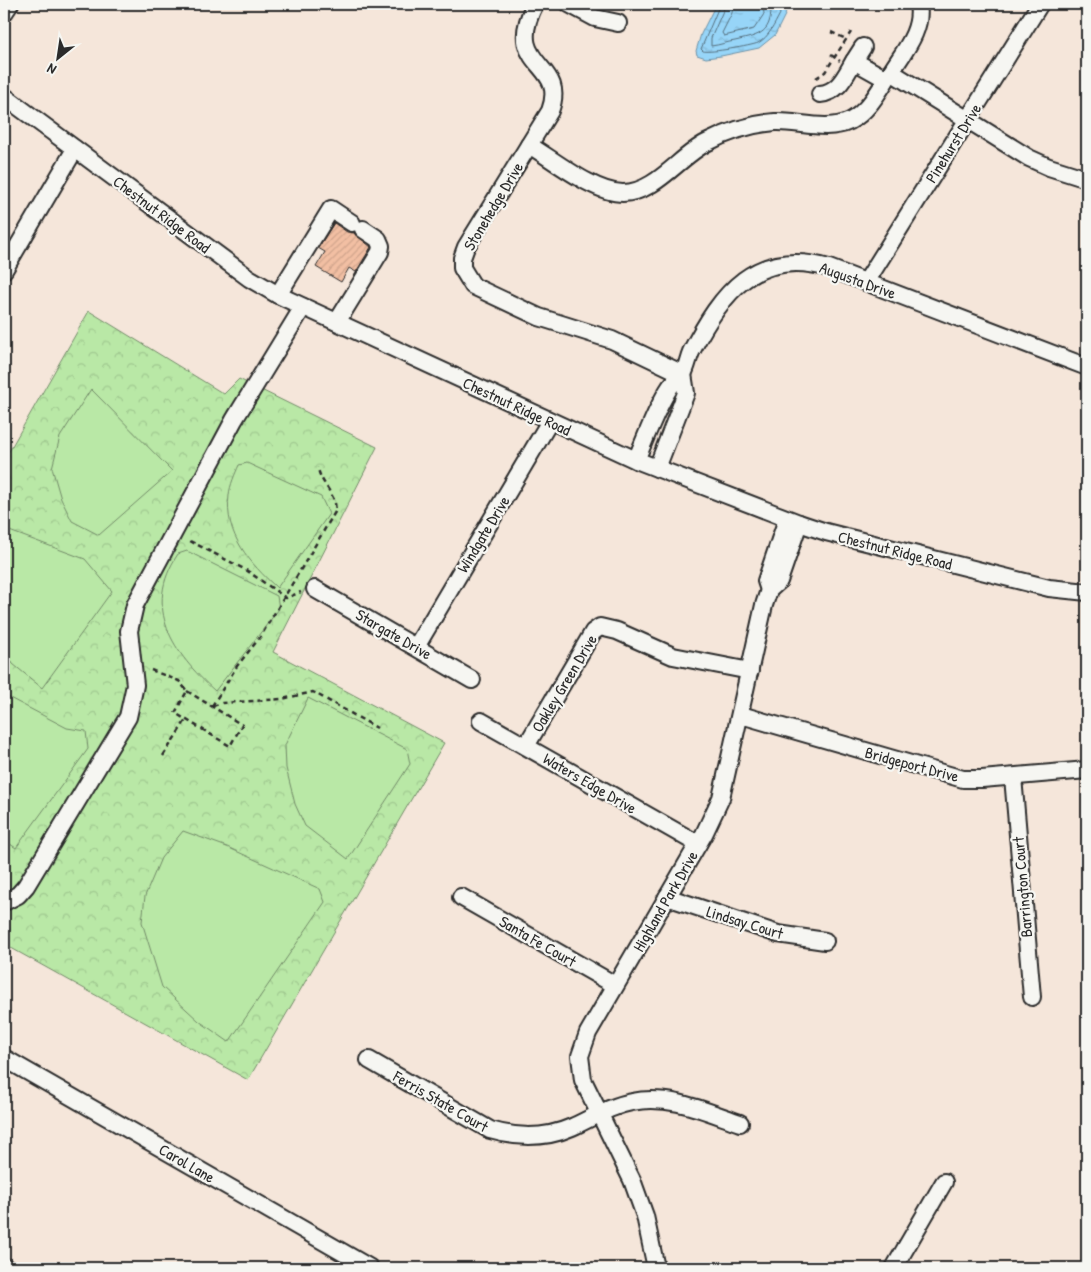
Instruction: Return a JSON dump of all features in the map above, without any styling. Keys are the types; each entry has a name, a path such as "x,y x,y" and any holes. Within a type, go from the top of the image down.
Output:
{"street":[{"path":"4,13 10,4"},
{"name":"Stonehedge Drive","path":"535,4 527,20 525,42 528,51 551,80 555,100 466,247 462,258 466,278 473,286 520,309 612,340 683,374"},
{"path":"569,4 595,18 618,23"},
{"path":"529,145 598,187 624,193 638,191 651,184 690,152 727,133 774,122 823,126 849,121 861,112 874,98 917,29 920,14 918,4"},
{"name":"Pinehurst Drive","path":"866,282 1040,4"},
{"path":"820,94 828,93 838,87 863,46"},
{"path":"854,61 888,76 967,120 1029,158 1049,167 1087,179"},
{"name":"Chestnut Ridge Road","path":"4,96 249,278 278,295 550,422 636,460 826,532 1049,588 1087,592"},
{"path":"4,270 75,149"},
{"path":"278,295 331,209 378,239 382,246 337,322"},
{"name":"Augusta Drive","path":"636,460 670,387 683,374 691,352 728,292 752,273 782,263 798,262 829,268 1087,367"},
{"path":"4,902 18,895 26,886 128,718 135,685 130,631 135,605 217,450 302,306"},
{"path":"657,468 686,392 683,374"},
{"name":"Windgate Drive","path":"416,647 550,422"},
{"name":"Highland Park Drive","path":"656,1268 645,1216 632,1180 583,1080 580,1056 588,1033 698,844 721,798 764,605 769,590 779,581 793,521"},
{"name":"Stargate Drive","path":"309,590 416,647 472,680"},
{"name":"Oakley Green Drive","path":"526,746 593,632 600,627 616,631 673,656 750,671"},
{"name":"Bridgeport Drive","path":"741,715 943,775 982,779 1087,770"},
{"name":"Waters Edge Drive","path":"481,721 698,844"},
{"name":"Barrington Court","path":"1012,776 1032,997"},
{"name":"Santa Fe Court","path":"461,897 615,985"},
{"name":"Lindsay Court","path":"667,897 778,934 825,942"},
{"name":"Carol Lane","path":"4,1058 370,1268"},
{"name":"Ferris State Court","path":"369,1060 490,1130 506,1135 539,1136 556,1133 600,1113 633,1101 663,1100 683,1103 740,1123"},
{"path":"894,1268 944,1182"}],"path":[{"path":"831,32 846,39"},
{"path":"816,78 825,72 851,32"},
{"path":"831,55 835,58"},
{"path":"212,706 237,666 261,636 336,507 332,495 319,477 318,467"},
{"path":"190,541 246,570 286,598 309,590"},
{"path":"151,670 179,682 187,691 242,725 230,746 175,713 187,691"},
{"path":"212,706 222,703 282,699 313,692 377,728"},
{"path":"163,756 186,720"}],"green space":[{"path":"89,311 224,394 239,379 377,447 273,652 444,743 248,1080 4,944 4,460"},
{"path":"91,389 172,471 99,535 72,521 61,499 52,468 60,437"},
{"path":"247,463 321,497 329,514 277,588 257,569 241,547 231,523 229,509 230,487 239,465"},
{"path":"4,529 85,559 112,591 42,688 13,664 4,649"},
{"path":"187,551 277,596 279,609 215,691 186,661 175,645 167,628 163,611 163,593 168,574 178,554"},
{"path":"4,695 67,728 86,731 88,749 16,848 4,840"},
{"path":"308,698 407,749 410,764 348,859 305,826 295,804 286,768 285,745"},
{"path":"183,831 227,847 320,889 325,902 229,1042 199,1021 162,987 142,922 145,896 161,858"}],"water":[{"path":"716,4 780,4 786,13 775,35 759,48 706,58 697,55 696,51 701,34"}],"building":[{"path":"334,223 347,232 354,233 371,247 356,272 349,268 341,282 316,267 325,252 318,248"}]}
